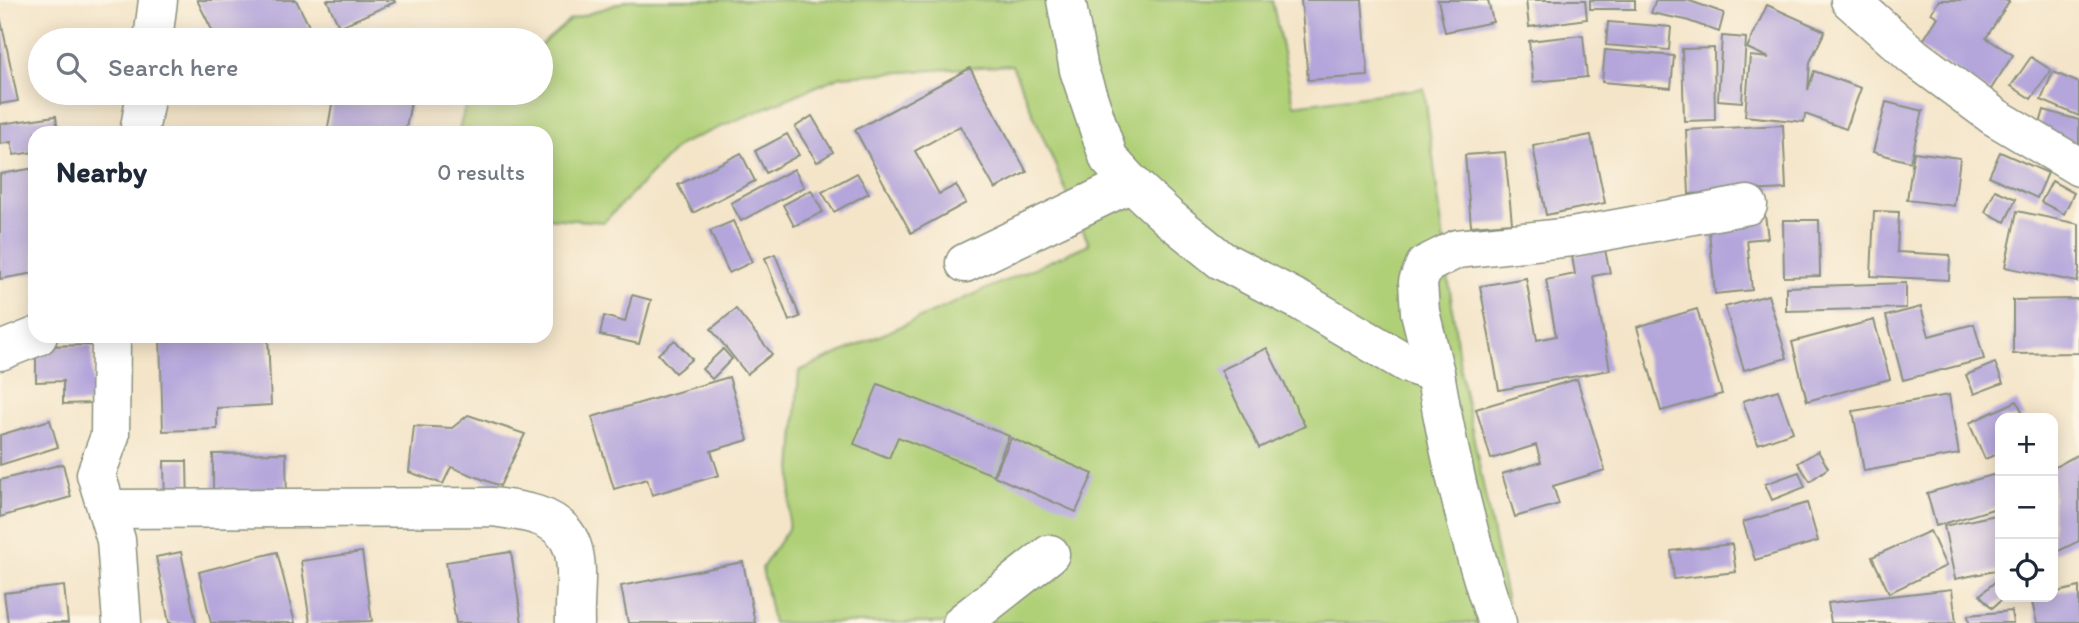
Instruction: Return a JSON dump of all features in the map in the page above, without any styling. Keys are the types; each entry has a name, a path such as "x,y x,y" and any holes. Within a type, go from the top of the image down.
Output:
{"street":[{"path":"1850,0 1914,57 1995,117 2079,167"},
{"path":"1062,2 1079,70 1109,159 1131,183 1221,260 1302,302 1408,364 1435,373"},
{"path":"140,126 144,105"},
{"path":"965,263 1131,183"},
{"path":"1497,623 1480,575 1447,445 1435,373 1420,312 1418,282 1425,265 1457,249 1572,237 1748,205"},
{"path":"0,351 28,340"},
{"path":"111,343 110,436 96,474 116,540 121,623"},
{"path":"107,509 493,507 537,515 561,528 571,540 575,554 575,623"},
{"path":"962,623 1050,554"}],"green space":[{"path":"629,0 1272,0 1294,105 1424,88 1461,375 1511,623 773,623 762,568 788,529 799,371 1089,244 1012,65 841,76 680,144 604,222 553,218 553,126 460,126 465,108 469,105 553,105 553,35 570,20"}],"building":[{"path":"197,0 296,0 310,28 211,28"},
{"path":"327,0 394,0 395,2 339,27"},
{"path":"1301,0 1362,0 1368,76 1308,80"},
{"path":"1438,0 1488,0 1493,22 1445,32"},
{"path":"1526,0 1585,0 1587,19 1529,27"},
{"path":"1590,0 1635,0 1635,9 1590,9"},
{"path":"1656,0 1687,0 1724,13 1719,32 1686,20 1651,13"},
{"path":"1939,0 2009,2 1986,38 2013,55 1989,92 1919,47 1938,17 1931,13"},
{"path":"1767,5 1825,31 1810,62 1808,90 1814,71 1861,88 1846,129 1805,114 1804,122 1745,116 1750,56 1769,58 1747,48"},
{"path":"0,16 18,101 0,104"},
{"path":"1608,22 1671,27 1669,50 1606,45"},
{"path":"1583,35 1587,77 1533,82 1529,41"},
{"path":"1722,36 1746,38 1742,102 1718,100"},
{"path":"1714,48 1715,120 1684,121 1682,49"},
{"path":"1605,50 1674,56 1671,88 1602,82"},
{"path":"2031,57 2051,70 2031,99 2011,86"},
{"path":"970,68 1027,172 995,189 960,126 915,151 939,194 956,185 966,203 911,233 855,130"},
{"path":"2053,72 2079,83 2079,116 2041,100"},
{"path":"1886,102 1923,111 1910,162 1873,152"},
{"path":"332,105 410,105 406,126 328,126"},
{"path":"2044,110 2079,120 2079,146 2037,134"},
{"path":"56,116 57,126 28,126 28,153 14,155 11,142 0,144 0,124"},
{"path":"812,116 833,152 817,162 795,127"},
{"path":"1783,125 1786,189 1689,194 1686,130"},
{"path":"787,134 799,155 766,173 755,151"},
{"path":"1591,135 1605,203 1546,215 1533,146"},
{"path":"1505,152 1512,223 1471,226 1465,155"},
{"path":"1914,152 1960,158 1954,206 1907,200"},
{"path":"2000,152 2048,173 2037,198 1989,176"},
{"path":"741,153 755,181 693,213 678,185"},
{"path":"28,169 28,274 0,279 0,174"},
{"path":"794,169 804,187 741,221 731,203"},
{"path":"857,173 869,193 834,212 822,192"},
{"path":"2052,181 2074,193 2064,214 2041,202"},
{"path":"811,190 823,212 794,226 783,205"},
{"path":"1995,190 2016,199 2005,222 1985,212"},
{"path":"1874,211 1899,212 1897,252 1950,255 1949,280 1871,276"},
{"path":"2017,211 2079,224 2077,282 2005,267"},
{"path":"1765,215 1768,238 1747,240 1752,290 1715,294 1708,220"},
{"path":"1783,220 1819,220 1820,276 1784,277"},
{"path":"733,221 752,262 729,273 710,231"},
{"path":"1605,250 1610,273 1593,276 1610,370 1499,390 1480,286 1526,278 1537,340 1556,336 1546,280 1575,274 1572,256"},
{"path":"775,254 800,317 789,321 765,258"},
{"path":"1906,283 1906,308 1786,311 1786,287"},
{"path":"632,295 651,300 639,344 600,335 604,316 625,322"},
{"path":"1768,295 1787,358 1744,370 1725,307"},
{"path":"2079,299 2079,353 2013,354 2013,300"},
{"path":"1921,307 1929,336 1974,324 1984,359 1903,380 1886,316"},
{"path":"736,309 772,354 747,374 711,329"},
{"path":"1697,309 1722,394 1661,411 1637,327"},
{"path":"1874,320 1890,379 1807,401 1792,342"},
{"path":"675,340 692,359 675,373 658,354"},
{"path":"160,343 268,343 271,405 217,408 217,429 163,431"},
{"path":"92,345 93,403 63,404 63,381 36,382 36,346"},
{"path":"1267,348 1305,426 1259,448 1221,370"},
{"path":"723,349 732,359 712,379 702,369"},
{"path":"1995,363 2003,383 1974,394 1966,375"},
{"path":"729,377 748,440 711,451 719,475 652,495 647,479 614,489 592,417"},
{"path":"1577,379 1605,470 1553,486 1559,504 1515,517 1502,474 1541,462 1536,445 1491,459 1476,409"},
{"path":"878,384 1009,436 993,475 898,437 889,458 854,444"},
{"path":"1778,390 1793,432 1758,444 1743,401"},
{"path":"1949,395 1959,454 1864,471 1853,411"},
{"path":"2017,401 2023,413 1995,413 1995,455 1985,459 1969,423"},
{"path":"468,415 525,434 500,486 451,467 443,484 409,472 414,426 452,428"},
{"path":"50,420 58,447 0,465 0,435"},
{"path":"1011,438 1093,474 1076,512 994,476"},
{"path":"1818,451 1828,468 1810,481 1798,463"},
{"path":"286,453 287,502 213,503 213,454"},
{"path":"2079,454 2079,541 2058,552 2058,476 2058,465"},
{"path":"164,461 187,461 188,507 165,507"},
{"path":"63,464 71,497 0,517 0,480"},
{"path":"1799,472 1805,487 1772,500 1765,484"},
{"path":"1995,474 1995,508 1936,526 1927,493"},
{"path":"1807,503 1818,541 1755,560 1743,522"},
{"path":"1995,515 1995,571 1955,579 1944,526"},
{"path":"1930,531 1946,566 1889,593 1872,557"},
{"path":"1732,544 1736,572 1674,579 1671,551"},
{"path":"181,552 196,623 169,623 156,557"},
{"path":"277,552 295,623 211,623 199,572"},
{"path":"362,552 372,621 310,623 301,561"},
{"path":"511,552 522,623 456,623 446,562"},
{"path":"743,562 755,623 628,623 621,586"},
{"path":"1995,582 1995,602 1999,602 1992,608 1980,595"},
{"path":"64,586 68,623 8,623 4,593"},
{"path":"2079,587 2079,623 2037,623 2032,602 2058,602 2058,592"},
{"path":"1952,589 1956,623 1831,623 1828,603"},
{"path":"2011,611 2013,623 1969,623 1968,615"}]}
